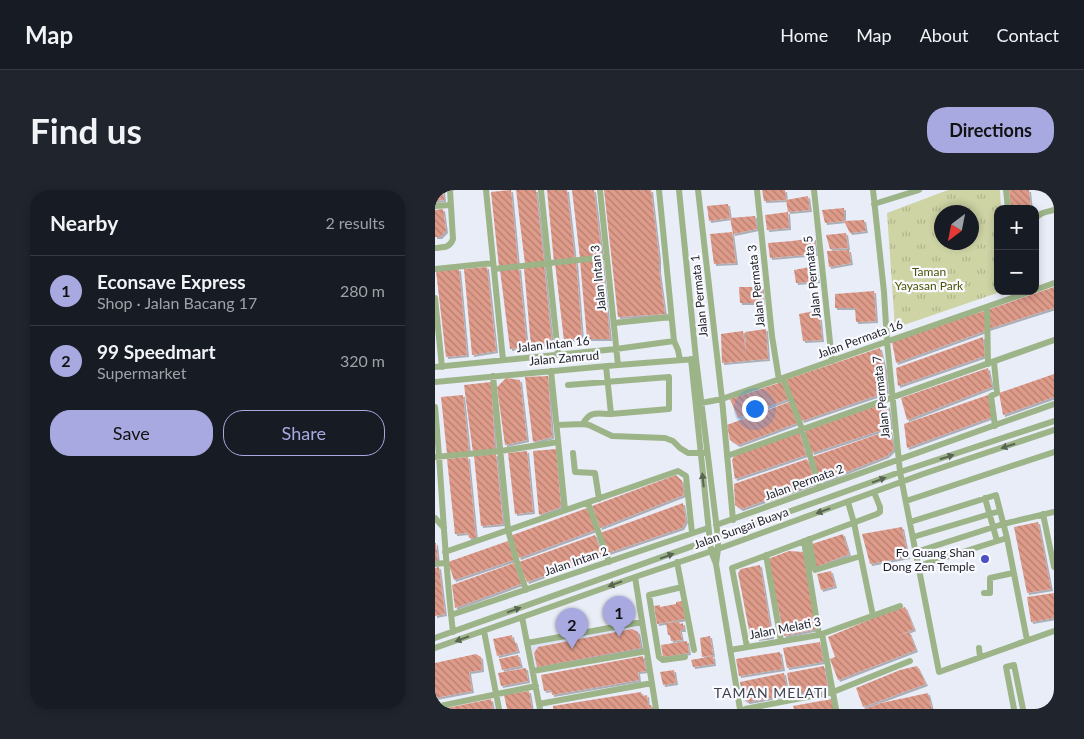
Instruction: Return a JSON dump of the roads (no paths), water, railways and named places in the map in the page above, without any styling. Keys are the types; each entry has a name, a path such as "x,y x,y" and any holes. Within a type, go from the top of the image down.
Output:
{"street":[{"path":"435,248 448,247 452,243 450,190"},
{"path":"491,190 486,190 503,360"},
{"path":"541,190 558,354"},
{"name":"Jalan Intan 3","path":"600,190 618,364"},
{"path":"659,190 674,342 680,360"},
{"path":"679,190 704,453 708,528 740,709"},
{"name":"Jalan Permata 1","path":"698,190 733,520"},
{"name":"Jalan Permata 3","path":"757,190 772,336 781,379 802,429 820,488"},
{"name":"Jalan Permata 5","path":"814,190 832,361"},
{"name":"Jalan Permata 7","path":"873,190 900,472 939,672 981,657"},
{"path":"874,204 919,190"},
{"path":"1006,190 1008,205"},
{"path":"435,206 451,204"},
{"path":"1039,215 1054,210"},
{"path":"435,269 549,263 607,257"},
{"name":"Jalan Permata 16","path":"1039,289 1054,283"},
{"name":"Jalan Permata 16","path":"699,404 721,399 781,379 1014,295"},
{"path":"435,298 439,367"},
{"path":"987,306 991,363 997,394 991,396 995,426"},
{"path":"614,323 671,317"},
{"path":"727,456 1054,340"},
{"name":"Jalan Intan 16","path":"439,367 674,342"},
{"name":"Jalan Zamrud","path":"435,382 618,364 694,359"},
{"path":"607,366 611,414"},
{"path":"551,371 565,510"},
{"path":"493,376 508,530 515,558 527,590"},
{"path":"568,385 669,377 669,409 611,414 593,413 586,418 583,424"},
{"name":"Jalan Permata 2","path":"716,525 1054,404"},
{"path":"435,407 445,563 453,632"},
{"name":"Jalan Sungai Buaya","path":"435,638 900,472 1054,421"},
{"path":"557,425 589,425 612,436 665,438 673,441 688,453 704,453"},
{"name":"Jalan Sungai Buaya","path":"435,648 718,549 923,474 1054,430"},
{"path":"437,457 501,451 558,442"},
{"path":"905,501 1054,452"},
{"path":"573,453 575,472 595,473 599,499"},
{"path":"704,453 716,525 718,549 715,564"},
{"path":"445,552 679,471 685,476 693,533"},
{"path":"747,647 732,568 877,514 880,512 880,507 874,492"},
{"path":"910,522 996,495 1007,538 1027,640"},
{"path":"985,498 997,541"},
{"path":"588,502 609,562"},
{"path":"848,502 873,616"},
{"path":"913,537 1000,511"},
{"path":"915,552 1003,524 1054,512"},
{"path":"1043,514 1054,567"},
{"path":"435,518 444,528"},
{"name":"Jalan Intan 2","path":"451,615 708,528"},
{"path":"918,566 1007,538"},
{"path":"806,540 815,570 861,556"},
{"path":"806,540 821,635 836,709"},
{"path":"766,555 781,641"},
{"path":"677,562 694,650"},
{"path":"435,564 445,563"},
{"path":"984,593 990,593 990,578 1013,573"},
{"path":"635,577 656,709"},
{"path":"682,587 649,595 659,657 663,660 685,657"},
{"name":"Jalan Melati 3","path":"730,650 821,635 900,606"},
{"path":"522,617 539,706 652,683"},
{"path":"527,643 642,622"},
{"path":"484,631 499,709"},
{"path":"979,648 981,657 1054,631"},
{"path":"533,671 647,651"},
{"path":"745,709 833,692 910,661"},
{"path":"1014,709 1006,667 1014,665 1023,709"},
{"path":"435,707 535,686"}],"place":[{"name":"Fo Guang Shan Dong Zen Temple","path":"985,559"},
{"name":"Econsave Express","path":"619,637"},
{"name":"99 Speedmart","path":"572,649"}],"district":[{"name":"TAMAN MELATI","path":"771,692"}],"park label":[{"name":"Taman Yayasan Park","path":"929,278"}]}
